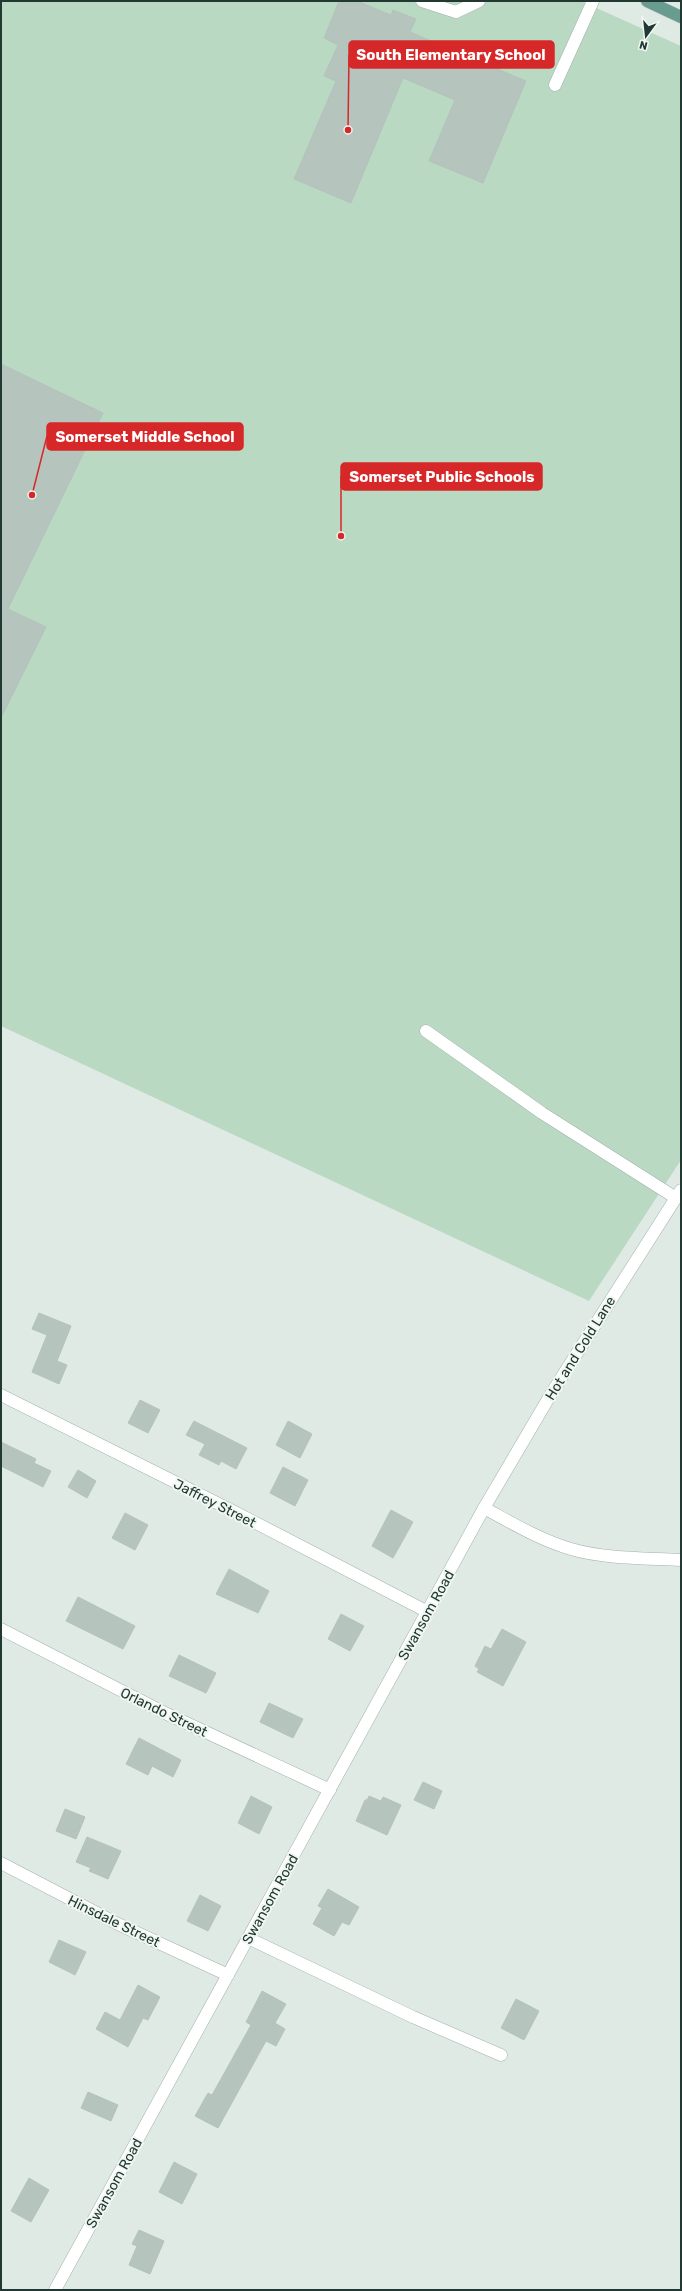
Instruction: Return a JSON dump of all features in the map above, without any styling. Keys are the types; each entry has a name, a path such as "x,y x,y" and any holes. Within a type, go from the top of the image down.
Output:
{"main road":[{"path":"647,1 664,5 681,17"}],"street":[{"path":"422,1 456,12 479,1"},
{"path":"555,85 593,1"},
{"path":"426,1031 542,1113 678,1194"},
{"name":"Hot and Cold Lane","path":"484,1508 551,1394 678,1194"},
{"name":"Jaffrey Street","path":"1,1395 225,1507 428,1612"},
{"path":"484,1508 536,1536 571,1549 617,1556 681,1560"},
{"name":"Swansom Road","path":"55,2290 484,1508"},
{"name":"Orlando Street","path":"1,1629 167,1714 330,1790"},
{"name":"Hinsdale Street","path":"1,1863 118,1924 228,1975"},
{"path":"248,1938 413,2017 502,2055"}],"green space":[{"path":"1,1 581,1 681,46 681,1160 589,1301 1,1026"}],"building":[{"path":"339,1 357,1 391,15 393,10 416,19 410,32 526,81 483,183 429,161 455,100 403,78 351,203 294,179 336,81 324,76 338,45 324,38"},
{"path":"1,364 103,413 8,609 46,627 1,718"},
{"path":"39,1313 71,1326 57,1361 67,1365 59,1384 32,1372 47,1335 32,1329"},
{"path":"140,1400 160,1410 148,1433 128,1423"},
{"path":"194,1421 247,1448 236,1469 221,1461 219,1465 199,1455 205,1444 186,1435"},
{"path":"288,1421 312,1434 300,1458 276,1445"},
{"path":"1,1442 36,1459 34,1463 51,1471 43,1487 1,1466"},
{"path":"283,1467 308,1480 295,1506 270,1493"},
{"path":"78,1470 96,1481 87,1498 68,1487"},
{"path":"391,1510 413,1522 393,1558 372,1546"},
{"path":"125,1513 148,1525 135,1550 112,1538"},
{"path":"229,1569 269,1591 258,1613 216,1594"},
{"path":"78,1597 135,1626 123,1649 66,1621"},
{"path":"341,1614 364,1626 350,1651 328,1639"},
{"path":"502,1629 526,1642 503,1686 477,1672 479,1669 475,1666 485,1646 491,1649"},
{"path":"179,1655 216,1673 206,1693 169,1676"},
{"path":"269,1703 303,1719 293,1738 260,1722"},
{"path":"139,1738 181,1760 173,1777 152,1766 148,1775 126,1764"},
{"path":"423,1782 442,1791 434,1809 414,1800"},
{"path":"251,1796 272,1807 259,1834 238,1823"},
{"path":"369,1796 381,1801 383,1797 401,1805 387,1835 356,1821 365,1800 367,1800"},
{"path":"65,1809 85,1817 76,1839 56,1831"},
{"path":"87,1837 121,1851 108,1879 89,1871 91,1868 76,1862"},
{"path":"328,1889 359,1907 349,1925 342,1922 334,1936 313,1924 322,1908 318,1906"},
{"path":"200,1895 221,1906 208,1931 187,1921"},
{"path":"59,1940 86,1952 75,1975 49,1962"},
{"path":"138,1985 160,1997 148,2020 143,2018 128,2047 96,2029 105,2012 120,2020"},
{"path":"262,1991 286,2004 275,2023 285,2029 276,2046 266,2041 218,2128 195,2116 208,2093 212,2095 251,2025 246,2022"},
{"path":"516,1999 539,2011 524,2040 501,2028"},
{"path":"88,2092 118,2105 111,2121 81,2108"},
{"path":"174,2162 197,2174 182,2204 159,2192"},
{"path":"29,2178 49,2190 31,2222 11,2211"},
{"path":"139,2230 164,2241 150,2274 129,2265 137,2246 132,2244"}],"place":[{"name":"South Elementary School","path":"348,130"},
{"name":"Somerset Middle School","path":"32,495"},
{"name":"Somerset Public Schools","path":"341,536"}]}
